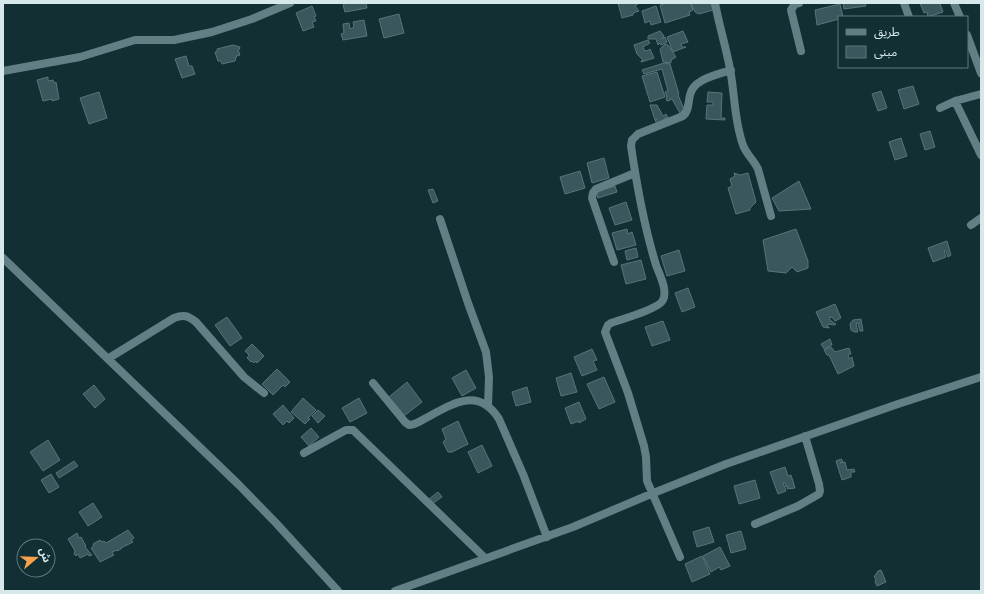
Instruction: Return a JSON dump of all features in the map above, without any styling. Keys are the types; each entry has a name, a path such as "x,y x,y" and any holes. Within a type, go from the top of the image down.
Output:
{"street":[{"path":"3,71 80,57 135,40 174,40 198,35 252,20 290,3"},
{"path":"715,3 731,70 734,108 739,132 744,149 758,168 771,216"},
{"path":"799,3 795,4 792,10 801,51"},
{"path":"904,3 909,16"},
{"path":"954,3 960,16"},
{"path":"968,38 981,73"},
{"path":"680,557 651,494 647,481 644,446 628,393 605,332 608,325 611,323 658,306 665,296 664,288 645,227 631,146 633,137 683,116 687,112 690,94 694,85 731,70"},
{"path":"940,108 955,101 981,94"},
{"path":"955,101 981,155"},
{"path":"614,262 592,198 593,193 596,190 635,173"},
{"path":"971,225 981,218"},
{"path":"440,219 486,352 489,373 488,406"},
{"path":"3,258 276,522 338,591"},
{"path":"108,358 174,318 183,315 196,322 244,377 264,393"},
{"path":"394,591 547,537 726,464 981,377"},
{"path":"373,383 405,422 411,425 416,424 454,403 463,400 480,402 488,406 498,419 523,474 547,537"},
{"path":"304,453 346,430 353,430 485,558"},
{"path":"755,524 798,506 819,494 819,484 805,436"}],"building":[{"path":"345,3 366,3 367,8 345,12 343,5"},
{"path":"618,3 639,3 635,6 639,11 633,13 633,15 622,18"},
{"path":"667,3 690,3 693,10 689,12 690,15 665,23 660,5"},
{"path":"691,3 711,3 713,10 699,14 695,12"},
{"path":"843,3 865,3 866,6 844,9"},
{"path":"920,3 942,3 940,4 943,12 931,16 928,16 927,12 924,13"},
{"path":"840,4 843,16 838,16 838,19 817,25 815,10"},
{"path":"312,6 316,16 314,17 316,21 312,22 314,27 303,31 296,13"},
{"path":"656,6 661,22 651,25 650,21 645,23 642,11"},
{"path":"399,14 404,33 384,38 379,19"},
{"path":"364,20 367,36 343,40 341,34 344,33 343,24 349,23 350,29 354,27 353,22"},
{"path":"660,31 664,36 662,39 665,37 667,42 661,45 660,43 658,45 656,39 648,39 648,36"},
{"path":"683,31 688,42 681,44 682,47 686,47 673,52 667,37"},
{"path":"648,40 650,43 643,47 644,50 647,51 650,49 654,58 641,62 643,60 637,54 634,45"},
{"path":"665,44 668,45 676,57 671,60 671,63 663,62 660,49"},
{"path":"233,45 240,47 238,52 240,53 239,56 237,55 235,61 222,64 221,61 218,61 215,52 217,52 217,49"},
{"path":"186,56 189,66 192,66 195,74 182,78 175,59"},
{"path":"664,63 670,64 679,94 678,95 684,109 680,113 672,99 668,101 666,100 667,97 665,92 668,91 662,69 644,74 642,70"},
{"path":"657,72 665,97 650,102 642,76"},
{"path":"48,77 48,81 53,80 54,83 56,82 59,99 43,101 37,80"},
{"path":"913,86 919,104 904,109 898,90"},
{"path":"881,91 887,108 878,111 872,94"},
{"path":"99,92 107,118 89,124 80,98"},
{"path":"708,92 722,93 721,118 725,118 725,120 706,119 707,105 713,105 713,102 707,102"},
{"path":"650,105 657,105 663,116 666,114 668,118 665,118 658,123 655,121 657,119 655,120"},
{"path":"930,131 935,147 925,150 920,134"},
{"path":"901,138 907,156 895,160 889,142"},
{"path":"604,158 609,178 592,183 587,163"},
{"path":"580,171 585,188 565,194 560,177"},
{"path":"734,173 740,175 748,173 756,202 750,210 736,214 728,188 732,186 730,179 735,176"},
{"path":"799,181 811,209 779,211 772,198"},
{"path":"615,186 617,192 598,198 596,192"},
{"path":"433,189 438,201 433,203 428,190"},
{"path":"626,202 632,220 615,225 609,208"},
{"path":"627,229 628,234 632,232 636,245 617,250 612,233"},
{"path":"796,229 808,261 808,268 797,272 792,267 786,273 768,271 763,240"},
{"path":"947,241 951,255 948,257 946,251 944,251 946,257 933,262 928,248"},
{"path":"636,248 638,257 627,260 625,251"},
{"path":"679,250 685,271 667,276 661,256"},
{"path":"641,260 646,279 626,284 621,265"},
{"path":"688,288 695,307 682,312 675,293"},
{"path":"835,304 841,318 835,321 832,317 829,318 836,324 828,324 827,326 829,328 823,327 816,312"},
{"path":"227,317 242,338 230,346 215,325"},
{"path":"861,319 863,331 860,331 858,323 856,324 858,332 851,330 850,324 853,320"},
{"path":"663,321 670,340 652,346 645,327"},
{"path":"830,339 832,345 824,349 821,344"},
{"path":"252,344 264,356 257,363 256,361 254,363 252,361 251,362 247,358 249,355 245,351"},
{"path":"831,347 835,352 849,348 851,354 848,354 849,359 852,357 854,366 838,374 829,355 827,355 824,350"},
{"path":"592,349 597,360 593,361 597,370 582,376 574,357"},
{"path":"277,369 290,382 285,387 283,385 273,395 262,384"},
{"path":"466,370 476,388 462,396 452,378"},
{"path":"571,373 577,392 561,396 556,378"},
{"path":"604,377 615,402 599,409 587,384"},
{"path":"407,382 422,402 404,416 389,397"},
{"path":"94,385 105,399 95,408 83,394"},
{"path":"527,387 531,402 516,406 512,392"},
{"path":"303,398 316,410 308,418 310,419 305,424 291,412"},
{"path":"359,398 367,413 350,422 342,408"},
{"path":"579,402 586,419 579,423 579,421 571,424 565,408"},
{"path":"283,405 294,418 289,423 287,421 283,425 273,414"},
{"path":"318,410 325,416 318,423 312,416"},
{"path":"458,421 468,444 452,452 448,452 443,442 446,439 442,429"},
{"path":"311,428 319,437 309,446 301,437"},
{"path":"48,440 60,460 43,471 30,452"},
{"path":"482,445 492,466 478,473 468,452"},
{"path":"841,459 843,461 840,463 845,462 847,470 854,469 855,472 851,472 851,477 842,480 836,461"},
{"path":"74,461 78,466 59,478 56,473"},
{"path":"785,467 788,476 791,475 795,488 787,489 788,486 786,487 785,483 783,483 786,491 778,494 770,472"},
{"path":"51,474 59,487 49,493 41,480"},
{"path":"755,480 760,498 739,504 734,486"},
{"path":"438,492 442,497 432,504 429,499"},
{"path":"93,503 102,517 88,526 79,512"},
{"path":"709,527 714,542 697,547 693,532"},
{"path":"128,530 134,538 131,540 133,542 117,551 112,552 114,555 100,562 91,548 94,546 93,544 100,540 106,543"},
{"path":"741,531 746,549 731,553 726,535"},
{"path":"77,533 79,538 81,537 86,546 85,547 92,555 89,556 88,554 80,558 78,554 76,556 74,554 75,551 68,539"},
{"path":"720,547 730,566 721,570 719,567 711,572 703,556"},
{"path":"702,556 710,574 692,582 685,564"},
{"path":"881,570 886,582 877,586 875,581 876,579 874,577 878,571"}]}
